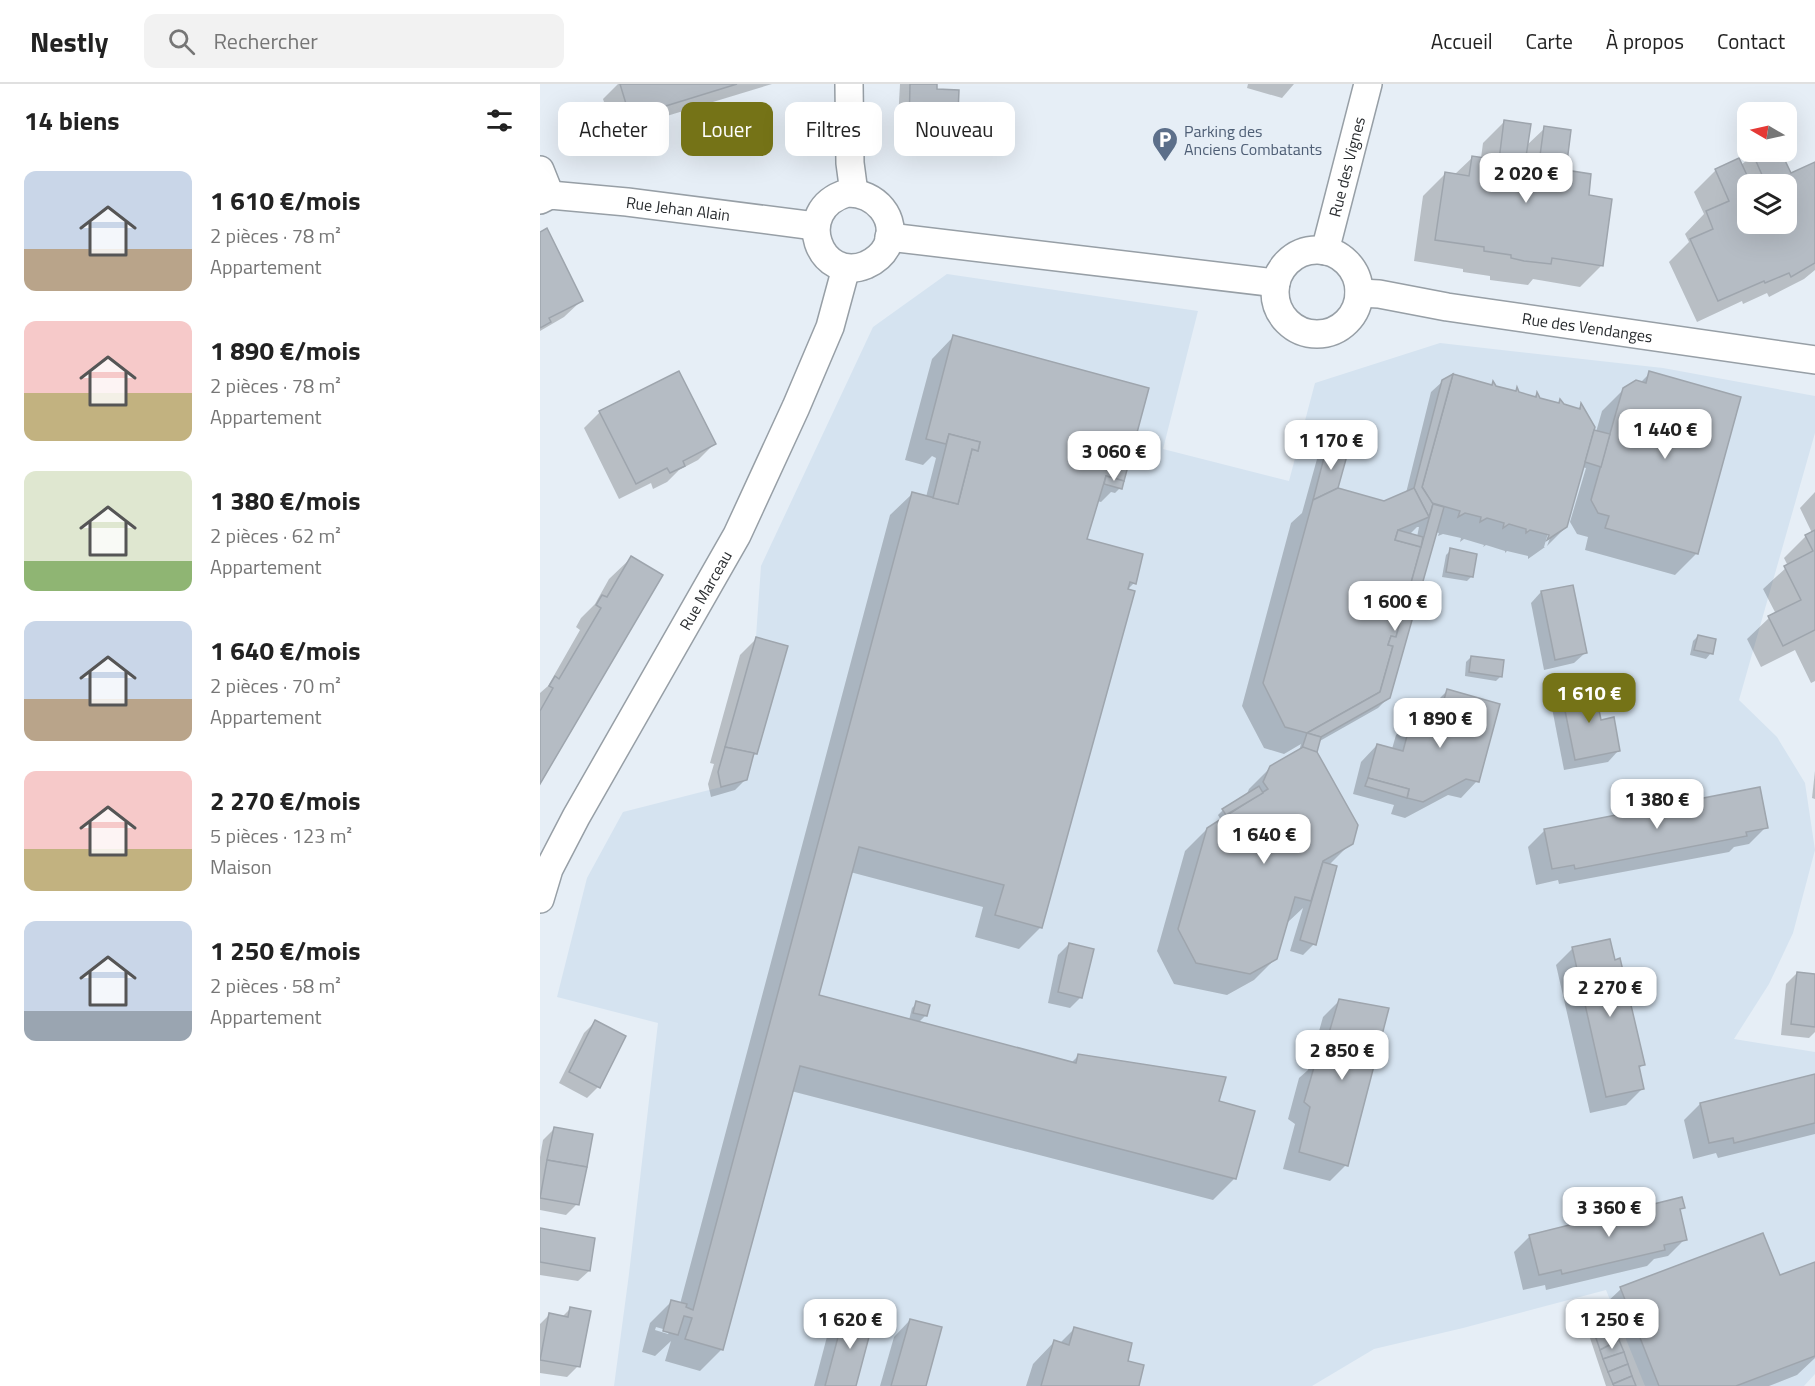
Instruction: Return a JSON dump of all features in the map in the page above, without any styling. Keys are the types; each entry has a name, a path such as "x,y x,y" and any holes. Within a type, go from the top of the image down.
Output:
{"street":[{"path":"849,84 850,163 854,193"},
{"name":"Rue des Vignes","path":"1325,251 1368,84"},
{"path":"540,170 545,198"},
{"path":"854,193 869,197 879,203 886,213 889,237 887,246 873,262 846,268 831,261 823,253 818,243 815,226 821,211 828,202 837,196 854,193"},
{"name":"Rue Jehan Alain","path":"545,198 627,202 815,226"},
{"path":"889,237 1276,283"},
{"path":"1309,251 1325,251 1339,256 1350,266 1357,279 1359,293 1356,310 1345,324 1330,333 1312,335 1296,329 1283,317 1276,301 1276,283 1283,268 1294,257 1309,251"},
{"name":"Rue Marceau","path":"540,899 549,869 576,817 737,535 830,327 846,268"},
{"name":"Rue des Vendanges","path":"1359,293 1379,294 1447,307 1815,360"}],"shaded area":[{"path":"947,274 1198,311 1163,449 1289,481 1315,383 1440,343 1663,368 1815,396 1815,433 1739,700 1777,737 1805,783 1815,850 1793,933 1769,984 1734,1039 1815,1052 1815,1374 1804,1386 1645,1386 1606,1290 1374,1349 1312,1386 614,1386 658,1023 557,997 587,878 623,812 721,787 718,772 756,637 761,566 873,327"}],"building":[{"path":"620,84 737,84 669,105 669,102 625,102"},
{"path":"910,84 937,84 937,89 959,90 958,102 910,102"},
{"path":"1504,120 1531,124 1523,176 1537,178 1544,126 1571,130 1566,170 1591,174 1589,195 1612,199 1603,266 1552,258 1551,264 1524,261 1511,258 1511,255 1484,251 1484,247 1435,240 1445,172 1469,176 1472,156 1499,160"},
{"path":"1737,159 1746,174 1737,174 1737,234 1797,234 1797,174 1762,174 1756,162 1786,162 1791,173 1815,162 1815,263 1791,277 1789,273 1765,283 1764,281 1718,301 1690,239 1713,229 1706,211 1729,201 1715,169"},
{"path":"547,228 583,301 549,318 551,322 540,328 540,232"},
{"path":"953,335 1149,388 1124,481 1106,476 1087,539 1143,554 1136,584 1130,582 1128,589 1135,591 1042,928 995,915 1004,885 859,847 819,995 1076,1063 1078,1054 1226,1077 1219,1101 1255,1111 1236,1179 800,1066 723,1350 685,1339 692,1318 684,1316 678,1335 663,1331 671,1300 687,1304 686,1307 693,1310 912,492 958,504 972,449 978,451 980,442 949,434 946,444 926,439"},
{"path":"679,371 716,444 683,461 685,466 670,473 667,468 636,484 599,411"},
{"path":"1649,371 1741,397 1698,554 1605,528 1609,516 1598,513 1591,500 1623,388 1636,380 1646,383"},
{"path":"1453,374 1492,385 1493,381 1496,386 1516,391 1517,387 1519,392 1536,397 1537,392 1540,398 1559,403 1560,399 1564,404 1580,409 1581,403 1595,427 1567,527 1547,540 1549,535 1530,530 1526,533 1526,529 1509,524 1503,528 1504,523 1487,518 1480,522 1481,517 1465,513 1458,517 1460,511 1432,503 1422,487"},
{"path":"1453,374 1422,487 1433,504 1429,517 1414,488 1442,380"},
{"path":"1594,430 1610,434 1601,467 1585,462"},
{"path":"949,434 980,442 978,451 972,449 958,504 933,498"},
{"path":"1327,446 1348,452 1338,488 1313,500"},
{"path":"1106,476 1124,481 1122,489 1104,484"},
{"path":"1338,488 1384,501 1414,488 1429,517 1398,530 1395,540 1421,547 1396,637 1391,636 1388,645 1393,646 1380,692 1307,733 1285,727 1263,683 1313,500"},
{"path":"1433,504 1444,507 1390,698 1321,737 1307,733 1380,692 1393,646 1388,645 1391,636 1396,637"},
{"path":"1398,530 1423,537 1421,547 1395,540"},
{"path":"1815,530 1815,630 1783,646 1768,616 1801,600 1784,566 1813,551 1805,535"},
{"path":"1450,548 1477,554 1473,577 1446,572"},
{"path":"631,556 663,575 540,784 540,711 553,688 549,686 555,676 559,679 601,608 596,605 602,595 607,597"},
{"path":"1573,585 1587,653 1555,660 1541,591"},
{"path":"1698,635 1716,639 1713,654 1694,650"},
{"path":"756,637 788,646 757,754 725,747"},
{"path":"1471,656 1504,660 1502,677 1469,672"},
{"path":"1594,685 1601,720 1614,717 1620,751 1575,760 1561,691"},
{"path":"1447,689 1500,704 1479,782 1466,779 1423,802 1407,798 1409,789 1368,778 1377,744 1403,751 1412,717 1437,724"},
{"path":"1307,733 1321,737 1317,752 1302,748"},
{"path":"725,747 754,753 747,780 721,787 718,772"},
{"path":"1303,747 1317,752 1358,825 1353,844 1323,861 1311,901 1295,897 1277,959 1250,974 1196,963 1178,929 1207,828 1268,789 1263,782 1270,766"},
{"path":"1368,778 1409,789 1407,798 1365,786"},
{"path":"1259,786 1263,793 1226,815 1222,809"},
{"path":"1760,787 1768,828 1746,832 1747,836 1575,869 1574,865 1552,869 1544,829"},
{"path":"1323,862 1337,866 1316,945 1300,940"},
{"path":"1610,939 1615,960 1620,958 1645,1065 1639,1066 1644,1089 1606,1097 1572,947"},
{"path":"1069,943 1094,949 1082,998 1058,992"},
{"path":"1797,972 1815,974 1815,1027 1791,1024"},
{"path":"1339,999 1389,1008 1348,1166 1299,1152 1310,1107 1304,1102 1316,1060 1321,1060"},
{"path":"916,1001 930,1005 927,1016 913,1013"},
{"path":"595,1020 626,1036 600,1088 569,1072"},
{"path":"1815,1074 1815,1123 1734,1143 1733,1138 1709,1143 1700,1103"},
{"path":"554,1127 593,1134 587,1167 547,1160"},
{"path":"547,1160 587,1167 579,1205 540,1198"},
{"path":"1682,1197 1685,1208 1680,1209 1687,1240 1664,1245 1665,1250 1562,1274 1561,1270 1539,1275 1529,1235"},
{"path":"540,1228 595,1238 590,1271 540,1262"},
{"path":"1763,1233 1780,1275 1815,1262 1815,1356 1736,1386 1659,1386 1620,1287"},
{"path":"1607,1300 1611,1314 1592,1324 1585,1305"},
{"path":"570,1307 591,1311 580,1367 540,1360 549,1313 568,1317"},
{"path":"845,1311 874,1318 856,1386 825,1386"},
{"path":"1611,1314 1615,1328 1596,1338 1592,1324"},
{"path":"910,1319 942,1327 926,1386 891,1386"},
{"path":"1074,1327 1132,1343 1128,1361 1144,1365 1139,1386 1041,1386 1054,1340 1069,1345"},
{"path":"1615,1328 1619,1340 1600,1350 1596,1338"},
{"path":"1619,1340 1624,1352 1603,1359 1600,1350"},
{"path":"1624,1352 1628,1364 1608,1372 1603,1359"},
{"path":"1628,1364 1632,1376 1613,1384 1608,1372"},
{"path":"1632,1376 1636,1386 1614,1386 1613,1384"}],"place":[{"name":"Parking des Anciens Combatants","path":"1165,163"}]}
